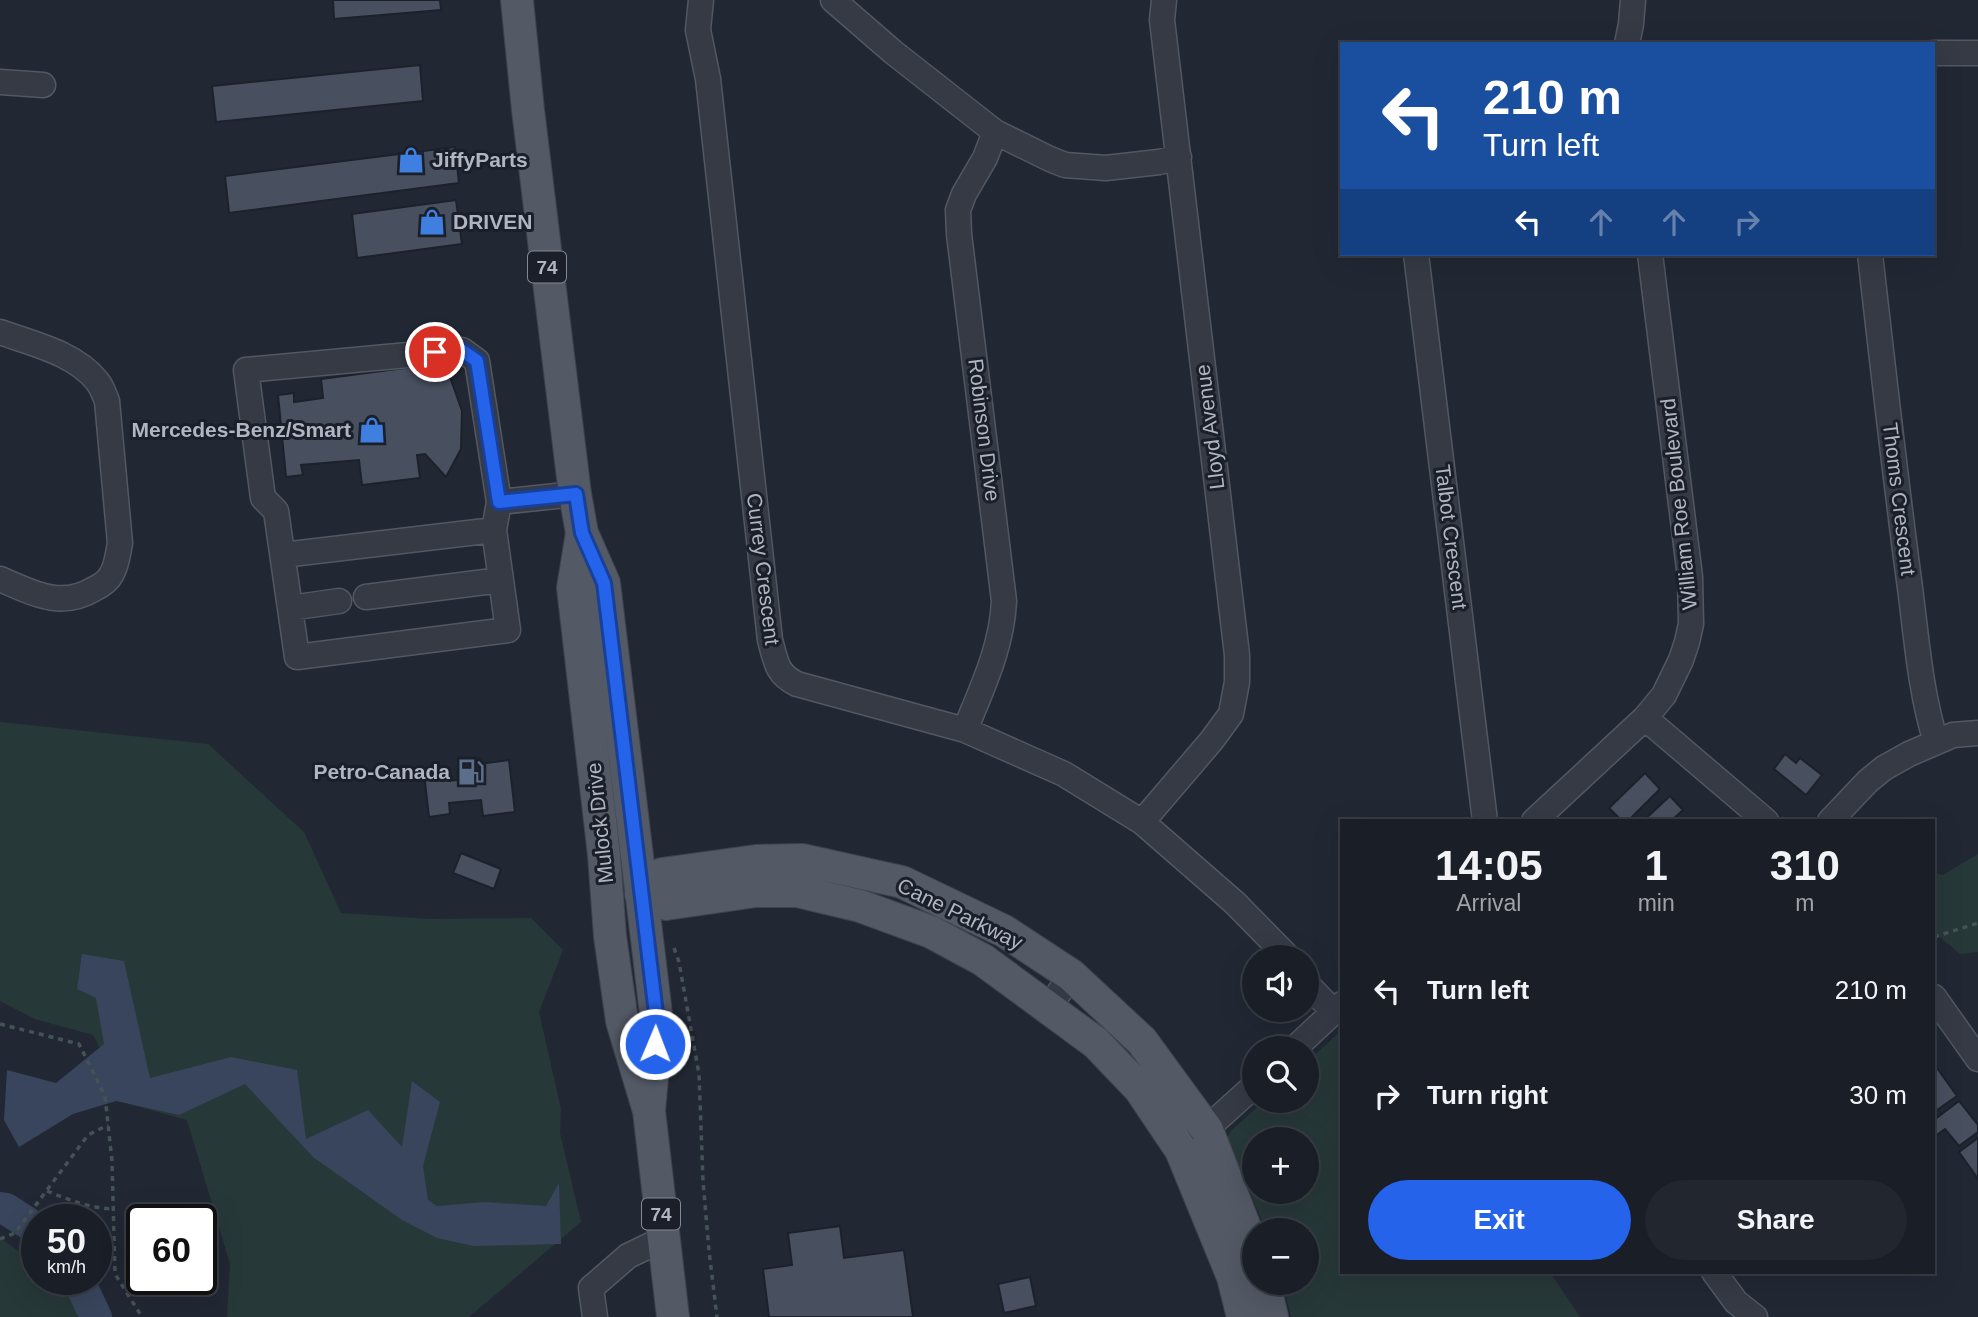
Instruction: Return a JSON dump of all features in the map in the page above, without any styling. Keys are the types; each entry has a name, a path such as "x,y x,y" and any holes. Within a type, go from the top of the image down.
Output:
{"main road":[{"name":"Mulock Drive","path":"517,0 528,110 576,494 582,533 604,583 657,1022 649,1111"},
{"name":"Mulock Drive","path":"582,533 573,588 610,936 622,1021 649,1111 673,1317"},
{"name":"Cane Parkway","path":"1242,1220 1207,1130 1142,1041 1071,975 1004,931 902,882 803,860 756,861 662,874 641,894 666,904 756,891 797,891 860,906 931,932 984,960 1096,1043 1140,1089 1181,1150 1233,1277 1243,1317"},
{"path":"1267,1295 1272,1317"}],"street":[{"name":"Currey Crescent","path":"701,0 698,30 708,79 770,640 778,669 787,679 815,690 965,730 1063,774 1142,822 1235,903 1276,945"},
{"path":"833,0 893,52 995,132 1050,159 1065,165 1106,167 1159,162 1179,157"},
{"name":"Lloyd Avenue","path":"1142,822 1231,714 1237,682 1237,655 1162,20 1164,0"},
{"path":"1627,42 1633,0"},
{"path":"1935,53 1978,53"},
{"path":"0,82 43,85"},
{"name":"Robinson Drive","path":"965,730 1000,639 1004,620 1004,601 958,210 985,158 995,132"},
{"name":"Talbot Crescent","path":"1416,256 1485,819"},
{"name":"William Roe Boulevard","path":"1536,819 1645,718 1664,695 1681,660 1691,624 1690,577 1650,256"},
{"name":"Thoms Crescent","path":"1870,256 1909,577 1928,713 1936,742"},
{"path":"0,332 46,348 83,366 99,383 107,401 120,543 111,577 79,598 57,599 38,595 0,579"},
{"path":"461,350 477,361 499,502 494,530 508,630 297,657 276,512 263,498 247,370 461,350"},
{"path":"499,502 576,494"},
{"path":"283,555 494,530"},
{"path":"366,597 501,580"},
{"path":"290,608 339,601"},
{"path":"1645,718 1764,819"},
{"path":"1832,819 1884,768 1954,735 1978,733"},
{"name":"Cane Parkway","path":"608,898 641,894"},
{"path":"1048,1009 1071,975"},
{"path":"1308,1036 1338,1008 1319,993"},
{"path":"1935,998 1978,1059"},
{"path":"1181,1150 1242,1097"},
{"path":"595,1317 592,1289 628,1256 663,1239"},
{"path":"1715,1274 1736,1302 1755,1317"}],"path":[{"path":"1935,937 1978,923"},
{"path":"672,940 679,962 698,1074 704,1181 717,1317"},
{"path":"0,1024 79,1044 105,1096 112,1161 115,1274 142,1317"},
{"path":"0,1239 15,1233 88,1135 108,1125"},
{"path":"47,1191 74,1202 113,1209"}],"shaded area":[{"path":"0,722 208,744 304,832 341,913 430,919 531,918 563,950 539,1012 561,1109 560,1133 581,1222 469,1317 227,1317 230,1264 217,1220 217,1204 212,1204 187,1120 129,1104 93,1035 35,1019 0,1001"},
{"path":"1978,854 1978,952 1960,954 1935,933 1935,874 1943,875"},
{"path":"1340,1032 1340,1274 1551,1274 1580,1317 1291,1317 1286,1295 1319,1295 1319,1218 1261,1218 1255,1204 1319,1204 1319,1127 1242,1127 1242,1173 1223,1144 1231,1131 1251,1113 1319,1113 1319,1051"},
{"path":"0,1238 21,1253 21,1295 67,1295 88,1317 0,1317"}],"water":[{"path":"82,954 124,961 150,1078 231,1057 297,1070 306,1139 368,1110 402,1147 412,1081 440,1102 423,1166 428,1200 437,1206 485,1202 546,1206 559,1183 561,1244 474,1246 437,1238 402,1220 313,1157 245,1084 179,1115 116,1101 73,1114 19,1147 4,1120 7,1070 56,1083 104,1044 96,998 77,989"}],"building":[{"path":"333,0 440,0 441,10 334,19"},
{"path":"420,65 423,101 216,122 212,86"},
{"path":"455,147 459,183 229,213 225,176"},
{"path":"456,200 462,244 357,258 352,214"},
{"name":"Mercedes-Benz/Smart","path":"435,364 450,377 462,411 461,449 446,477 425,454 417,455 420,478 362,485 359,460 301,465 303,475 286,477 278,395 294,393 294,402 323,398 321,379"},
{"path":"1785,754 1796,763 1800,758 1822,775 1806,795 1774,769"},
{"path":"509,760 515,812 483,816 481,800 449,803 450,814 429,817 424,773 446,770 448,781 480,778 479,764"},
{"path":"1645,773 1660,789 1630,819 1620,819 1609,808"},
{"path":"1670,796 1683,810 1673,819 1645,819"},
{"path":"461,853 501,869 494,889 453,873"},
{"path":"1937,1068 1957,1096 1937,1110 1935,1107"},
{"path":"1959,1101 1978,1125 1978,1132 1959,1146 1945,1129 1935,1136 1935,1119"},
{"path":"1978,1138 1978,1179 1959,1152"},
{"path":"840,1226 844,1258 904,1250 913,1317 769,1317 763,1269 792,1265 788,1233"},
{"path":"1030,1277 1036,1306 1004,1313 998,1284"}],"waterway":[{"path":"0,1208 21,1219"},
{"path":"86,1295 96,1317"}],"place":[{"name":"JiffyParts","path":"411,160"},
{"name":"DRIVEN","path":"432,222"},
{"name":"Mercedes-Benz/Smart","path":"372,430"},
{"name":"Petro-Canada","path":"471,772"}],"route":[{"path":"435,352 461,350 477,361 499,502 576,494 582,533 604,583 657,1022 655,1044"}]}
